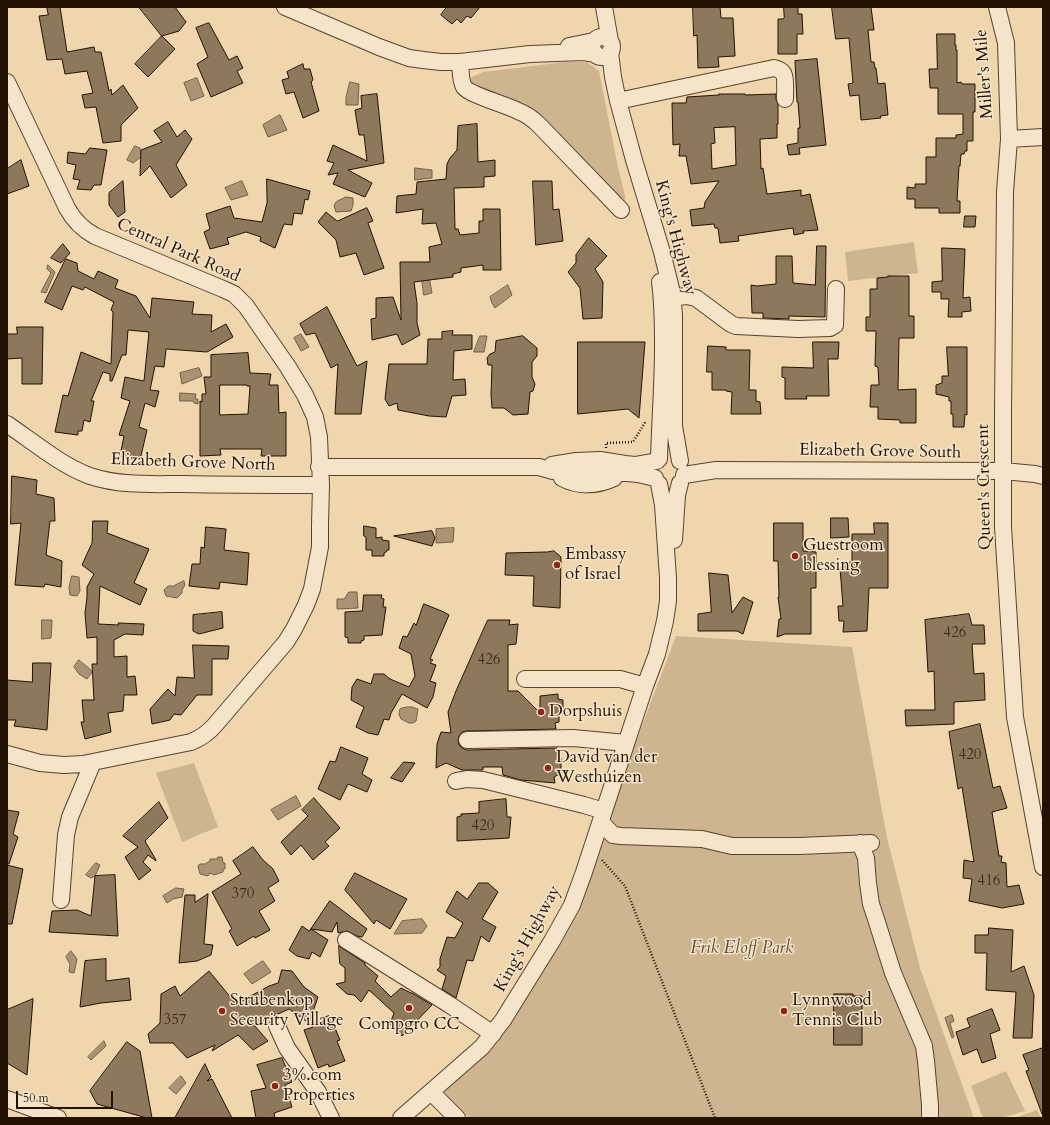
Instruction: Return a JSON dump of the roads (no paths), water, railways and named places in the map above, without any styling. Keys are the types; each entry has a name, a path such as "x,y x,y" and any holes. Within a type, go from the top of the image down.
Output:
{"street":[{"path":"599,7 602,47"},
{"path":"602,47 604,7"},
{"name":"Miller's Mile","path":"997,7 1006,43 1008,139"},
{"path":"289,8 379,47 409,58 441,62 460,62 602,47"},
{"name":"King's Highway","path":"602,47 613,77 634,160 660,245 668,299 658,460"},
{"name":"King's Highway","path":"602,47 610,96 659,279 674,315 674,426 682,470 677,495 673,548 668,578"},
{"path":"460,62 461,78 465,88 532,118 620,210"},
{"path":"618,101 774,68 783,72 785,99"},
{"name":"Central Park Road","path":"7,82 67,208 79,225 95,236 223,288 234,294 246,306 288,367 305,395 315,417 319,437 319,467 321,486 320,547 312,589 306,605 286,642 204,736 191,742 93,762 76,764 55,765 40,763 7,754"},
{"path":"1008,139 1043,138"},
{"name":"Queen's Crescent","path":"1008,139 1005,192 1002,471 1003,527 1014,718 1043,867"},
{"path":"668,299 686,296 696,298 731,324 736,326 798,329 830,328 835,325 836,289"},
{"name":"Elizabeth Grove North","path":"7,424 69,466 90,476 120,483 321,486"},
{"path":"319,467 546,469 572,473 627,473 638,474 668,487 677,485 682,470 676,457 669,455 644,464 630,465 606,461 576,461 546,469"},
{"path":"657,481 653,470 658,460"},
{"name":"Elizabeth Grove South","path":"682,470 1002,471 1043,476"},
{"name":"King's Highway","path":"401,1118 482,1047 503,1020 552,942 572,905 657,654 665,621 668,601 668,578 663,505 657,481"},
{"path":"525,679 620,679 645,686"},
{"path":"467,740 573,738 626,743"},
{"path":"61,900 66,835 70,817 93,762"},
{"path":"456,781 467,779 482,780 584,805 603,816 613,835 702,839 732,846 799,846 866,843 868,883 871,904 898,987 924,1046 930,1118"},
{"path":"346,940 450,1005 492,1034"},
{"path":"277,1026 287,1048 318,1092 331,1118"},
{"path":"431,1092 457,1118"},
{"path":"7,1099 58,1118"}],"place":[{"name":"Guestroom blessing","path":"795,556"},
{"name":"Embassy of Israel","path":"557,565"},
{"name":"Dorpshuis","path":"541,712"},
{"name":"David van der Westhuizen","path":"548,768"},
{"name":"Compgro CC","path":"409,1008"},
{"name":"Strubenkop Security Village","path":"222,1011"},
{"name":"Lynnwood Tennis Club","path":"784,1011"},
{"name":"3%.com Properties","path":"275,1086"}],"park label":[{"name":"Frik Eloff Park","path":"742,949"}]}
